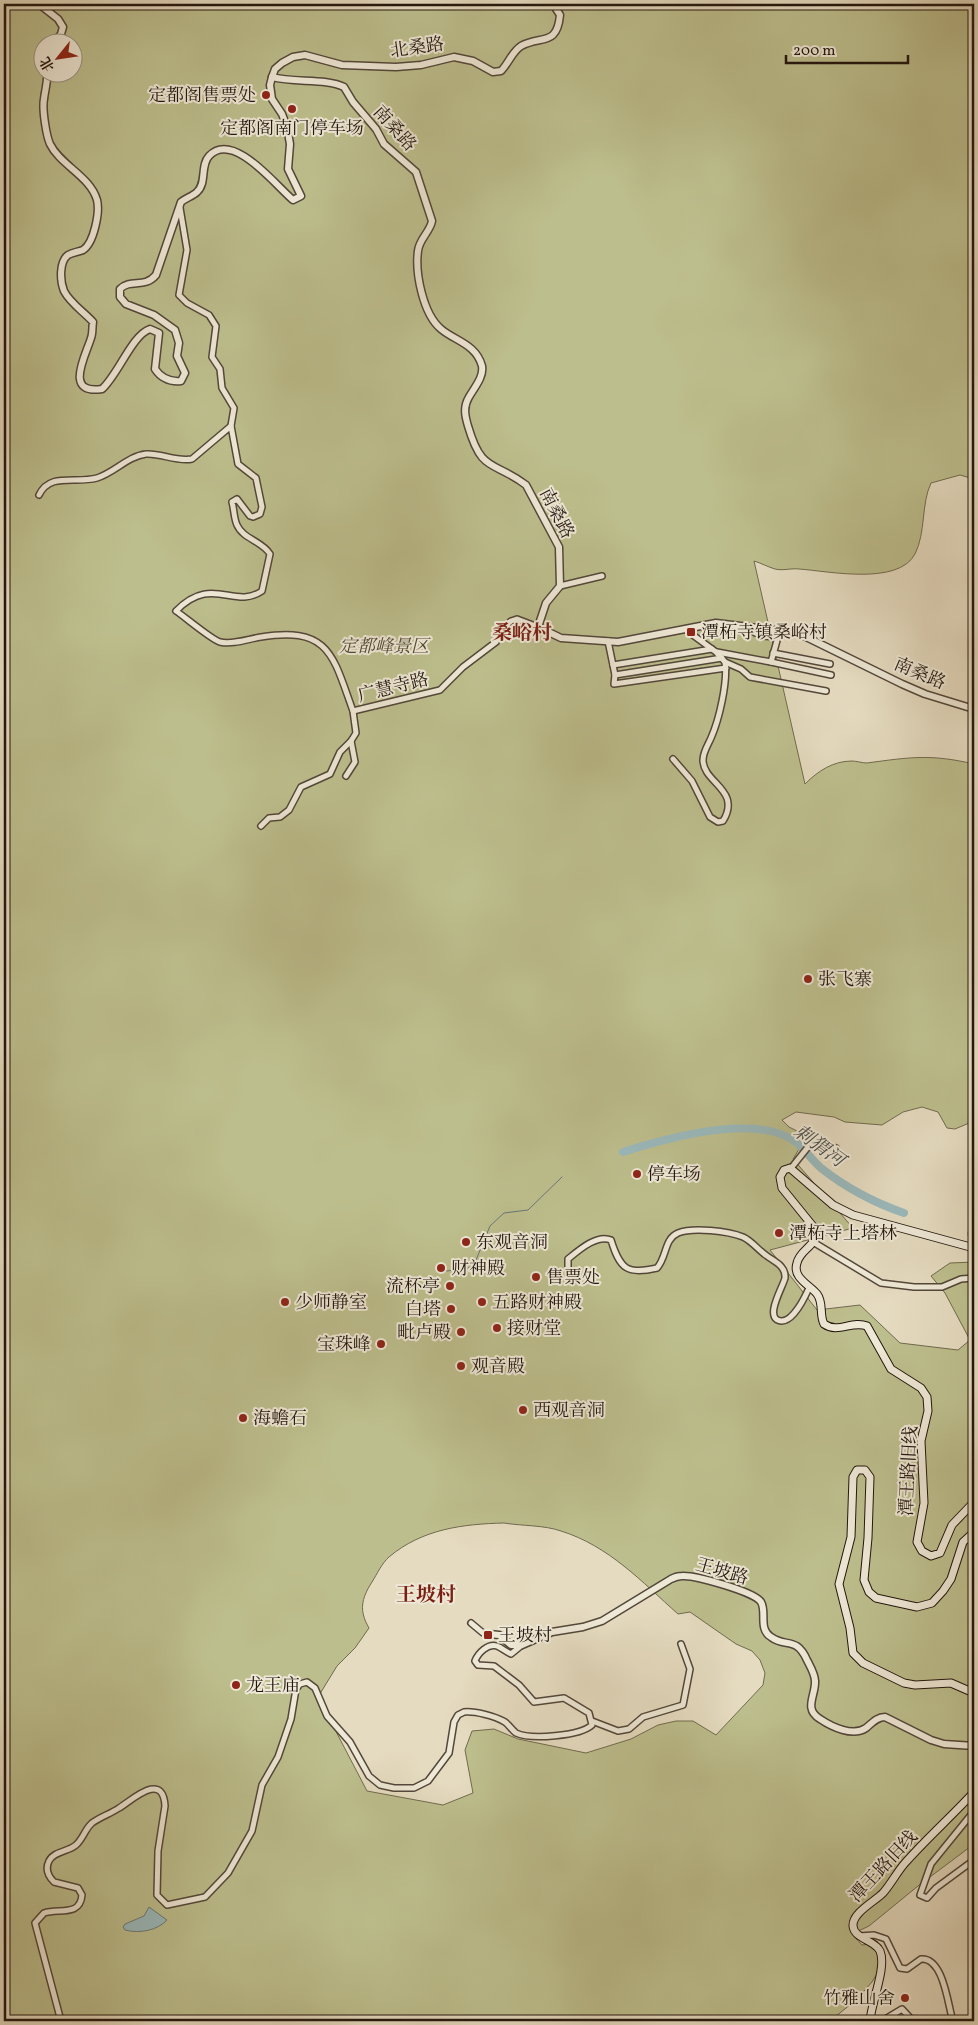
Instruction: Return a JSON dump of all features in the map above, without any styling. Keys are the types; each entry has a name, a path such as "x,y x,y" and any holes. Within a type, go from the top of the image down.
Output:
{"main road":[{"path":"813,1242 816,1233 815,1227 780,1184 781,1174 787,1168 796,1172 833,1206 853,1216 974,1248"},
{"name":"潭王路旧线","path":"813,1242 796,1264 799,1276 809,1288 816,1292 820,1301 824,1324 835,1328 859,1324 867,1326 890,1369 898,1376 917,1385 926,1394 928,1411 922,1441 924,1503 917,1542 922,1551 931,1556 940,1553 952,1525 974,1502"},
{"name":"潭王路旧线","path":"974,1532 964,1542 951,1579 932,1603 917,1607 876,1598 869,1592 864,1580 868,1538 870,1477 865,1470 857,1470 853,1477 851,1537 839,1584 851,1632 852,1648 859,1660 904,1683 915,1685 951,1683 974,1693"},
{"name":"潭王路旧线","path":"859,1936 853,1929 856,1916 884,1892 899,1870 974,1792"},
{"path":"859,1936 877,1945 881,1952 882,1964 871,2007 870,2021"}],"street":[{"path":"39,4 58,19 63,27 62,32"},
{"name":"北桑路","path":"272,77 275,70 282,63 305,55 342,64 368,67 421,65 454,57 462,58 486,70 501,71 513,53 521,46 548,40 555,33 560,14 553,4"},
{"path":"48,82 43,108 50,144 88,185 96,200 97,213 90,240 84,249 67,256 63,262 61,275 63,290 68,298 93,322 92,336 78,372 85,386 93,391 102,390 108,384 136,342 145,331 150,329 159,333 155,369 159,375 173,381 181,381 183,378 185,373 177,356 179,343 175,330 154,315 126,304 120,296 120,289 130,284 143,284 151,280 156,274 181,202 198,192 202,186 209,156 216,152 240,152 250,158 292,200 301,196 288,169 290,144 282,114 272,99 270,85 272,77"},
{"name":"南桑路","path":"272,77 289,81 329,82 344,87 356,106 371,122 384,144 416,172 432,221 418,250 422,292 426,306 440,328 465,343 482,365 482,373 465,407 471,437 480,457 497,470 517,479 531,493 559,547 560,586"},
{"path":"38,495 43,486 51,481 84,481 96,478 108,474 146,454 184,460 192,459 230,426 234,408 222,388 220,369 212,357 216,326 209,315 187,303 179,295 180,279 186,264 188,250 180,208"},
{"name":"广慧寺路","path":"230,426 238,464 256,478 262,507 260,514 253,517 236,499 232,502 236,524 242,533 266,548 270,554 262,591 252,596 212,592 197,594 176,611 218,642 235,642 278,634 313,639 321,643 329,652 352,711 440,690 464,667 496,642 504,627 511,621 517,619 538,627"},
{"path":"538,627 546,604 560,586 602,576"},
{"name":"南桑路","path":"538,627 561,638 618,642 716,623 806,635 902,684 974,709"},
{"path":"745,627 761,636 778,637 771,662"},
{"path":"673,759 692,781 710,818 718,822 723,821 727,814 725,793 707,771 703,759 715,726 724,663 714,650 686,630"},
{"path":"608,641 615,675 614,684 724,663"},
{"path":"613,665 714,650 830,675"},
{"path":"774,653 830,664"},
{"path":"615,675 724,663 741,669 750,677 826,691"},
{"path":"261,826 269,818 280,817 289,810 302,787 332,772 340,752 356,733 352,711"},
{"path":"346,776 355,762 351,741"},
{"path":"792,1167 812,1142 819,1142 836,1148"},
{"path":"568,1268 568,1259 597,1239 606,1238 611,1240 618,1261 624,1268 631,1271 657,1268 661,1264 670,1239 678,1233 705,1230 742,1237 782,1266 785,1277 773,1309 777,1320 783,1322 790,1319 809,1288"},
{"path":"813,1242 881,1283 914,1287 942,1287 961,1279 974,1278"},
{"name":"王坡路","path":"522,1645 552,1632 583,1627 602,1621 656,1586 671,1578 684,1576 733,1588 761,1601 767,1634 774,1639 797,1646 807,1660 815,1679 811,1708 818,1718 854,1732 863,1729 880,1717 885,1717 931,1740 944,1744 974,1746"},
{"path":"471,1623 482,1633 499,1636 511,1645 522,1645"},
{"path":"592,1721 618,1731 629,1729 643,1717 683,1705 690,1669 681,1644"},
{"path":"61,2021 35,1923 44,1913 74,1910 80,1904 82,1895 75,1886 56,1883 51,1879 47,1871 51,1858 75,1846 90,1825 96,1820 120,1808 144,1790 153,1789 160,1792 165,1802 164,1820 158,1851 158,1898 164,1904 170,1905 198,1900 208,1895 226,1876 252,1831 262,1785 277,1760 292,1719 296,1689 302,1683 308,1682 315,1688 325,1712 348,1738 372,1780 380,1785 399,1789 414,1788 428,1781 449,1753 454,1722 458,1715 464,1712 499,1719 518,1734 540,1736 577,1733 590,1727 592,1721 588,1711 566,1698 541,1702 531,1700 519,1685 496,1668 478,1665 476,1661 480,1653 490,1646 498,1646 511,1654 522,1645"},
{"path":"974,1811 932,1864 920,1895 927,1898 936,1888 974,1860"},
{"path":"859,1936 874,1935 886,1939 900,1968 907,1969 921,1959 929,1961 942,1977 953,2021"},
{"path":"882,2021 902,2009 913,2021"},
{"path":"870,2021 875,2021"}],"green space":[{"name":"定都峰景区","path":"4,4 974,4 974,479 960,475 931,483 926,500 921,537 915,554 906,564 894,570 878,573 844,574 796,569 778,570 754,561 805,784 826,768 845,761 867,763 909,758 933,758 974,764 974,1121 955,1129 947,1128 938,1112 922,1107 903,1112 882,1125 845,1122 834,1117 796,1112 782,1120 789,1127 807,1136 793,1159 853,1228 770,1250 817,1310 860,1305 900,1343 958,1350 970,1340 945,1293 931,1276 950,1263 974,1262 974,1844 869,1926 852,1934 862,1945 871,1944 880,1952 878,1972 856,2000 830,2021 4,2021","holes":["504,1523 561,1531 610,1555 678,1614 690,1612 736,1644 752,1651 760,1660 765,1673 763,1685 716,1735 693,1721 676,1721 658,1725 631,1739 586,1753 518,1739 494,1729 472,1731 465,1750 473,1793 443,1805 367,1791 318,1697 337,1666 355,1648 369,1628 363,1610 365,1594 386,1559 415,1540 443,1530 473,1525"]}],"water":[{"path":"149,1907 167,1920 159,1926 148,1930 137,1932 125,1930 123,1927 125,1924 144,1916"}],"waterway":[{"name":"刺猬河","path":"623,1152 687,1135 736,1129 760,1129 780,1134 797,1143 821,1168 840,1182 871,1199 904,1213"},
{"path":"446,1271 466,1269 474,1265 490,1226 504,1213 528,1210 562,1177"}],"place":[{"name":"定都阁售票处","path":"266,95"},
{"name":"定都阁南门停车场","path":"292,109"},
{"name":"潭柘寺镇桑峪村","path":"691,632"},
{"name":"张飞寨","path":"808,979"},
{"name":"停车场","path":"637,1174"},
{"name":"潭柘寺上塔林","path":"779,1233"},
{"name":"东观音洞","path":"466,1242"},
{"name":"财神殿","path":"441,1268"},
{"name":"售票处","path":"536,1277"},
{"name":"流杯亭","path":"450,1286"},
{"name":"少师静室","path":"285,1302"},
{"name":"五路财神殿","path":"482,1302"},
{"name":"白塔","path":"451,1309"},
{"name":"接财堂","path":"497,1328"},
{"name":"毗卢殿","path":"461,1332"},
{"name":"宝珠峰","path":"381,1344"},
{"name":"观音殿","path":"461,1366"},
{"name":"西观音洞","path":"523,1410"},
{"name":"海蟾石","path":"243,1418"},
{"name":"王坡村","path":"488,1635"},
{"name":"龙王庙","path":"236,1685"},
{"name":"竹雅山舍","path":"905,1998"}],"district":[{"name":"桑峪村","path":"522,632"},
{"name":"王坡村","path":"426,1594"}]}
